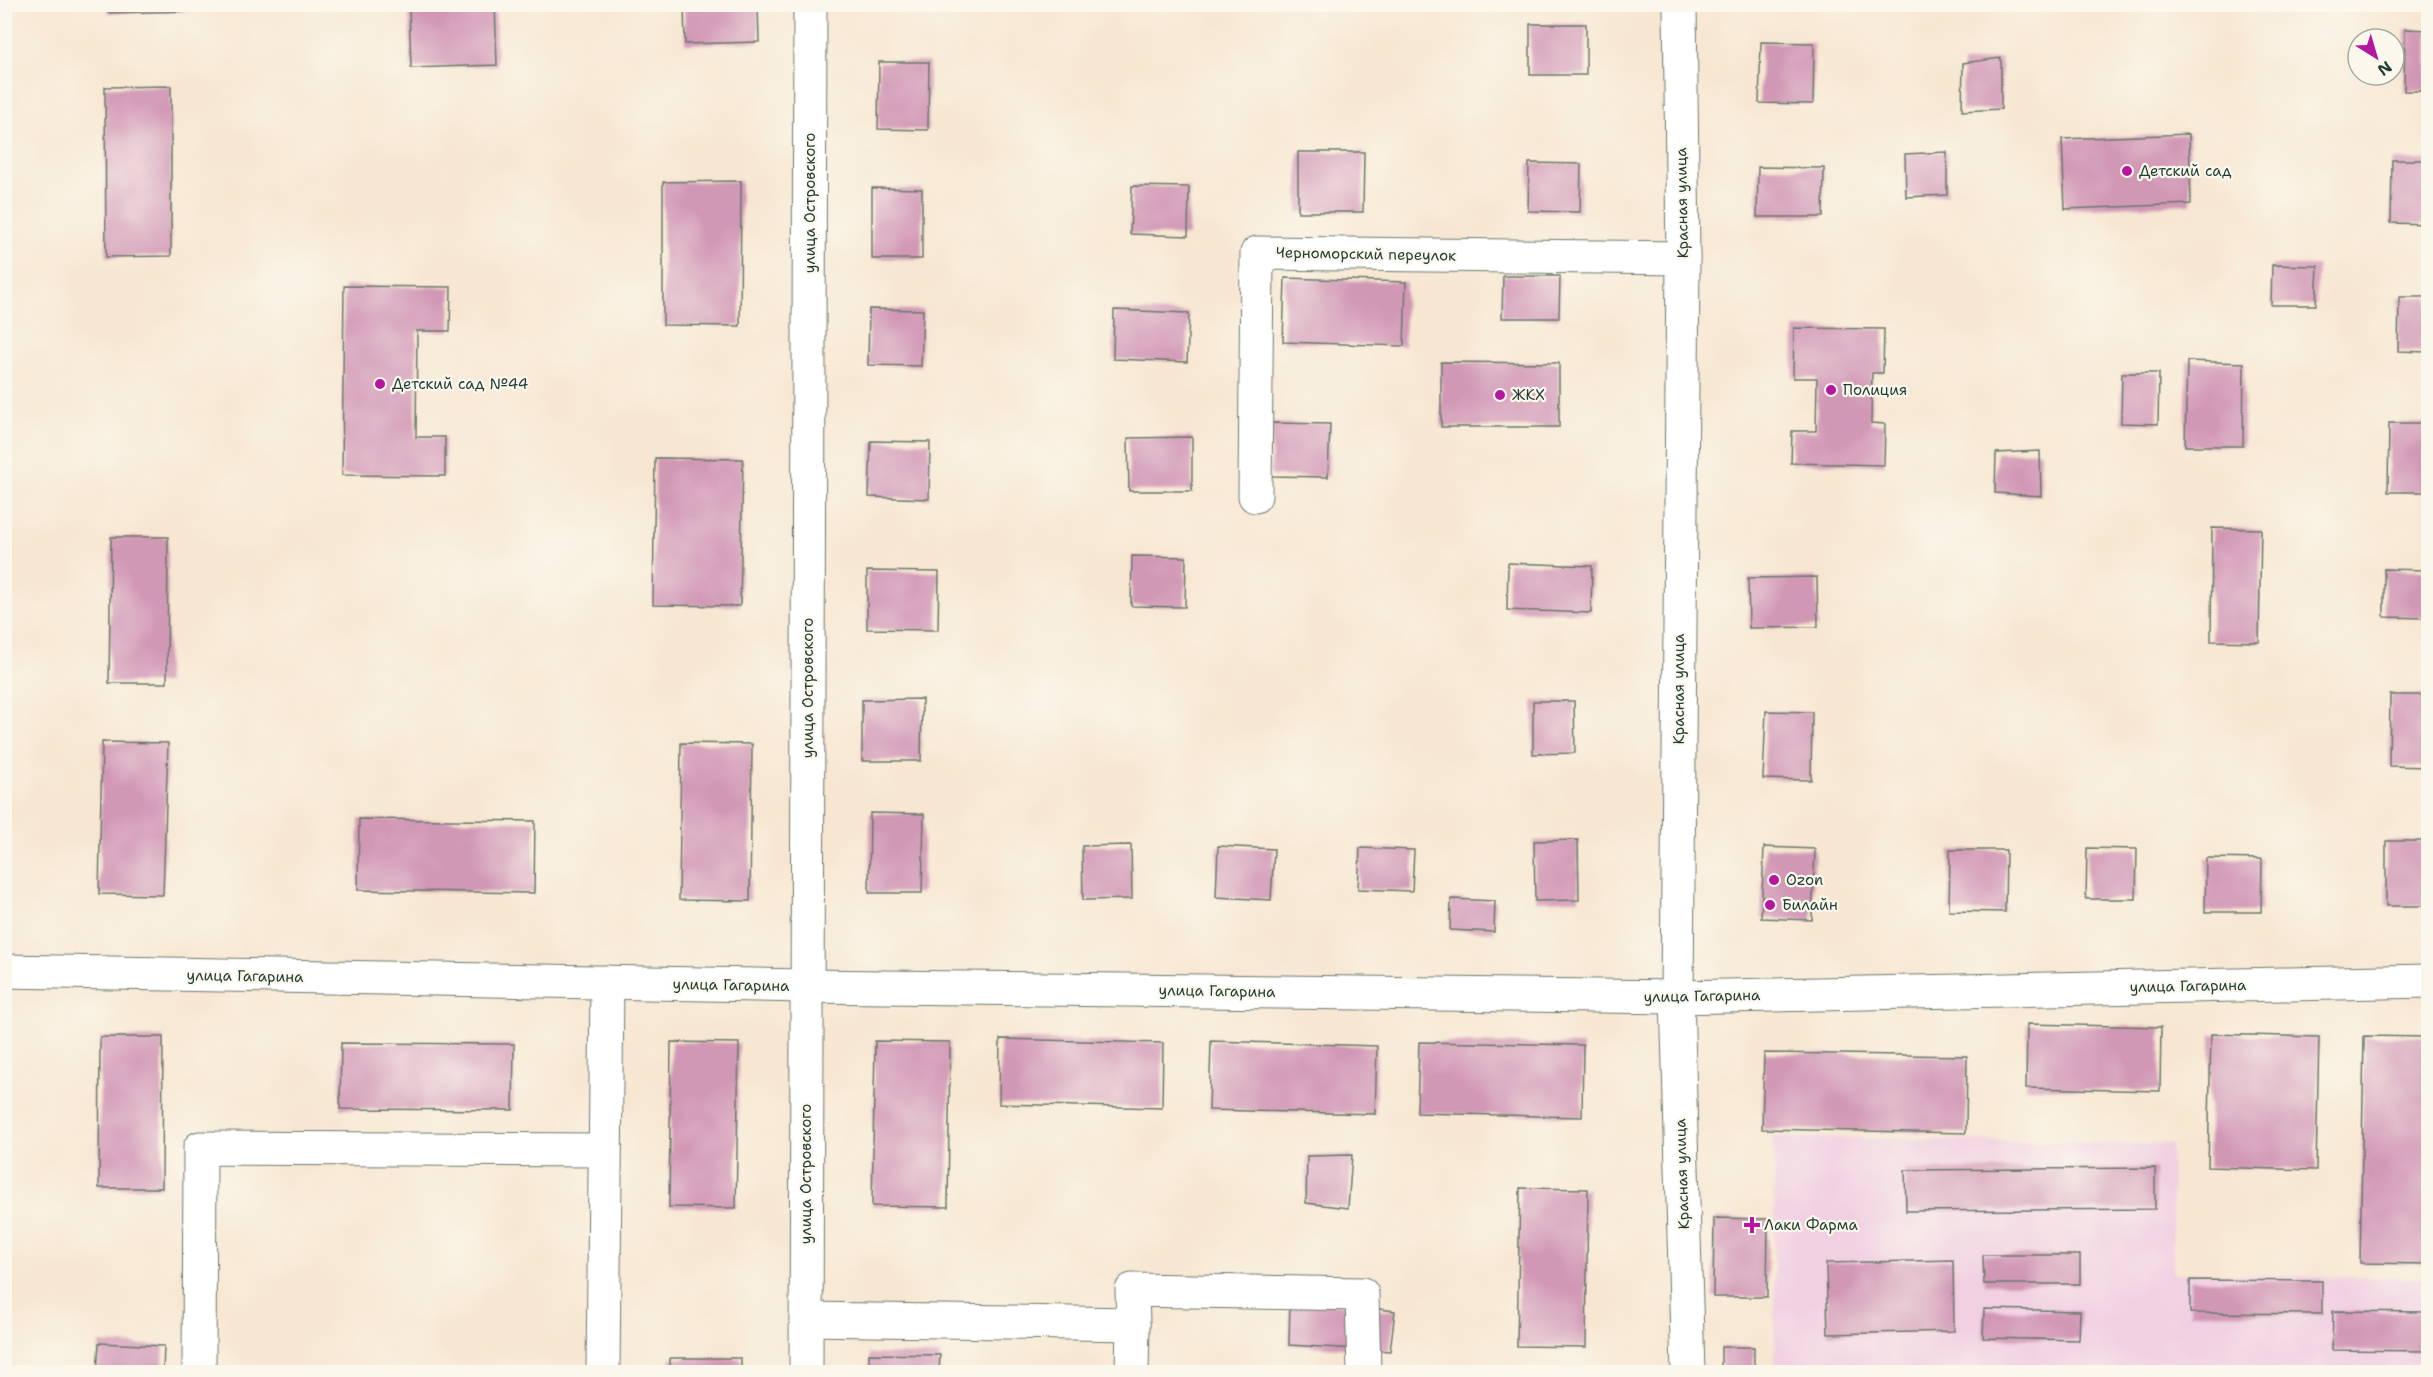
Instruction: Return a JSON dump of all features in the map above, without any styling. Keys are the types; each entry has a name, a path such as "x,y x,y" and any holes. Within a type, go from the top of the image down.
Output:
{"street":[{"name":"улица Островского","path":"806,1372 810,4"},
{"name":"Красная улица","path":"1680,4 1683,258 1677,997 1688,1372"},
{"name":"Черноморский переулок","path":"1255,496 1257,253 1683,258"},
{"name":"улица Гагарина","path":"4,971 806,986 1677,997 2428,981"},
{"path":"603,1372 607,982"},
{"path":"199,1372 200,1148 605,1150"},
{"path":"1132,1372 1132,1290 1362,1294 1364,1372"},
{"path":"806,1319 1133,1324"}],"shaded area":[{"path":"1774,1137 2171,1144 2173,1273 2428,1279 2428,1372 1775,1372"}],"building":[{"path":"108,4 195,4 195,11 108,13"},
{"path":"684,4 758,4 759,42 685,44"},
{"path":"409,5 495,5 497,65 411,68"},
{"path":"1530,24 1586,24 1586,75 1530,75"},
{"path":"2406,29 2428,30 2428,91 2404,91 2406,87"},
{"path":"1761,42 1814,43 1813,104 1759,103"},
{"path":"2001,58 2001,109 1962,111 1963,63"},
{"path":"879,62 929,62 928,130 878,129"},
{"path":"171,86 171,256 106,257 105,87"},
{"name":"Детский сад","path":"2189,134 2191,204 2065,209 2062,139"},
{"path":"1298,152 1364,152 1363,212 1298,212"},
{"path":"1947,152 1947,195 1906,197 1905,154"},
{"path":"2392,160 2428,160 2428,224 2391,223"},
{"path":"1529,163 1581,164 1580,212 1528,211"},
{"path":"1758,167 1824,168 1823,217 1757,217"},
{"path":"741,181 740,326 663,325 663,182"},
{"path":"1132,186 1189,187 1188,236 1130,234"},
{"path":"872,188 922,189 922,259 872,259"},
{"path":"2272,265 2318,266 2316,305 2271,305"},
{"path":"1503,276 1560,276 1559,318 1502,318"},
{"path":"1285,278 1406,282 1404,346 1283,342"},
{"name":"Детский сад №44","path":"344,286 451,287 450,331 417,331 416,437 445,437 445,476 342,475"},
{"path":"2399,297 2428,297 2428,352 2398,351"},
{"path":"869,309 923,310 921,366 868,365"},
{"path":"1114,310 1189,313 1187,362 1113,359"},
{"name":"Полиция","path":"1794,328 1884,329 1883,373 1872,373 1871,423 1885,424 1884,465 1791,463 1792,431 1816,431 1817,378 1793,378"},
{"path":"2187,361 2244,363 2243,446 2185,446"},
{"name":"ЖКХ","path":"1441,362 1559,363 1559,427 1441,427"},
{"path":"2122,373 2159,373 2158,424 2121,423"},
{"path":"1272,423 1330,424 1328,477 1271,476"},
{"path":"2389,423 2428,423 2428,492 2388,492"},
{"path":"1192,437 1192,491 1129,491 1128,438"},
{"path":"871,441 930,442 929,499 869,497"},
{"path":"2040,451 2041,496 1995,493 1996,453"},
{"path":"655,458 743,459 740,606 653,605"},
{"path":"2212,528 2261,529 2259,642 2211,641"},
{"path":"111,537 168,537 167,683 109,683"},
{"path":"1132,556 1186,557 1185,607 1131,606"},
{"path":"1508,563 1592,566 1591,613 1507,610"},
{"path":"2384,569 2428,570 2428,618 2384,617"},
{"path":"867,571 939,572 938,630 867,629"},
{"path":"1817,577 1818,627 1749,628 1748,578"},
{"path":"2390,695 2428,695 2428,767 2389,766"},
{"path":"922,699 921,761 862,761 862,700"},
{"path":"1533,701 1574,701 1575,753 1533,754"},
{"path":"1766,711 1812,712 1811,780 1763,779"},
{"path":"102,742 168,743 163,895 99,894"},
{"path":"681,743 752,744 750,901 679,900"},
{"path":"870,813 924,814 922,893 869,893"},
{"path":"359,819 535,821 534,893 358,890"},
{"path":"1578,840 1579,900 1535,901 1534,841"},
{"path":"2386,841 2428,841 2428,906 2386,906"},
{"path":"1131,845 1132,899 1083,900 1082,846"},
{"path":"1218,846 1274,849 1271,900 1216,897"},
{"path":"1764,847 1815,849 1812,920 1761,918"},
{"path":"1360,848 1414,850 1412,891 1358,889"},
{"path":"2087,848 2137,849 2136,899 2086,899"},
{"path":"1950,850 2006,850 2005,912 1949,911"},
{"path":"2206,858 2262,859 2261,912 2205,912"},
{"path":"1451,899 1495,901 1494,932 1450,930"},
{"path":"2027,1024 2161,1027 2160,1091 2026,1088"},
{"path":"2211,1034 2319,1037 2316,1170 2208,1167"},
{"path":"2364,1036 2428,1037 2428,1264 2360,1263"},
{"path":"100,1037 163,1037 162,1188 99,1188"},
{"path":"1000,1039 1163,1043 1162,1108 999,1104"},
{"path":"875,1041 950,1042 948,1207 872,1206"},
{"path":"1211,1041 1377,1046 1375,1114 1209,1110"},
{"path":"671,1042 739,1043 736,1208 669,1207"},
{"path":"1419,1042 1583,1045 1582,1117 1417,1113"},
{"path":"341,1043 514,1044 513,1110 340,1109"},
{"path":"1764,1053 1967,1056 1966,1133 1762,1129"},
{"path":"1352,1155 1348,1208 1306,1203 1307,1156"},
{"path":"2155,1168 2155,1209 1906,1211 1905,1170"},
{"path":"1520,1188 1588,1189 1586,1347 1517,1346"},
{"path":"1714,1218 1768,1219 1767,1297 1713,1297"},
{"path":"1983,1255 2080,1255 2080,1284 1984,1284"},
{"path":"1953,1260 1954,1331 1828,1334 1826,1263"},
{"path":"2190,1280 2322,1281 2322,1314 2190,1313"},
{"path":"1290,1298 1395,1311 1390,1351 1289,1345"},
{"path":"1984,1309 2080,1311 2079,1340 1983,1338"},
{"path":"2333,1311 2428,1312 2428,1351 2332,1350"},
{"path":"99,1343 164,1346 163,1372 97,1372"},
{"path":"1721,1347 1754,1347 1754,1372 1721,1372"},
{"path":"869,1354 940,1355 939,1372 869,1372"},
{"path":"670,1358 741,1358 741,1372 670,1372"}],"place":[{"name":"Детский сад","path":"2127,171"},
{"name":"Детский сад №44","path":"380,384"},
{"name":"Полиция","path":"1831,390"},
{"name":"ЖКХ","path":"1500,395"},
{"name":"Ozon","path":"1774,880"},
{"name":"Билайн","path":"1770,905"},
{"name":"Лаки Фарма","path":"1752,1225"}]}
